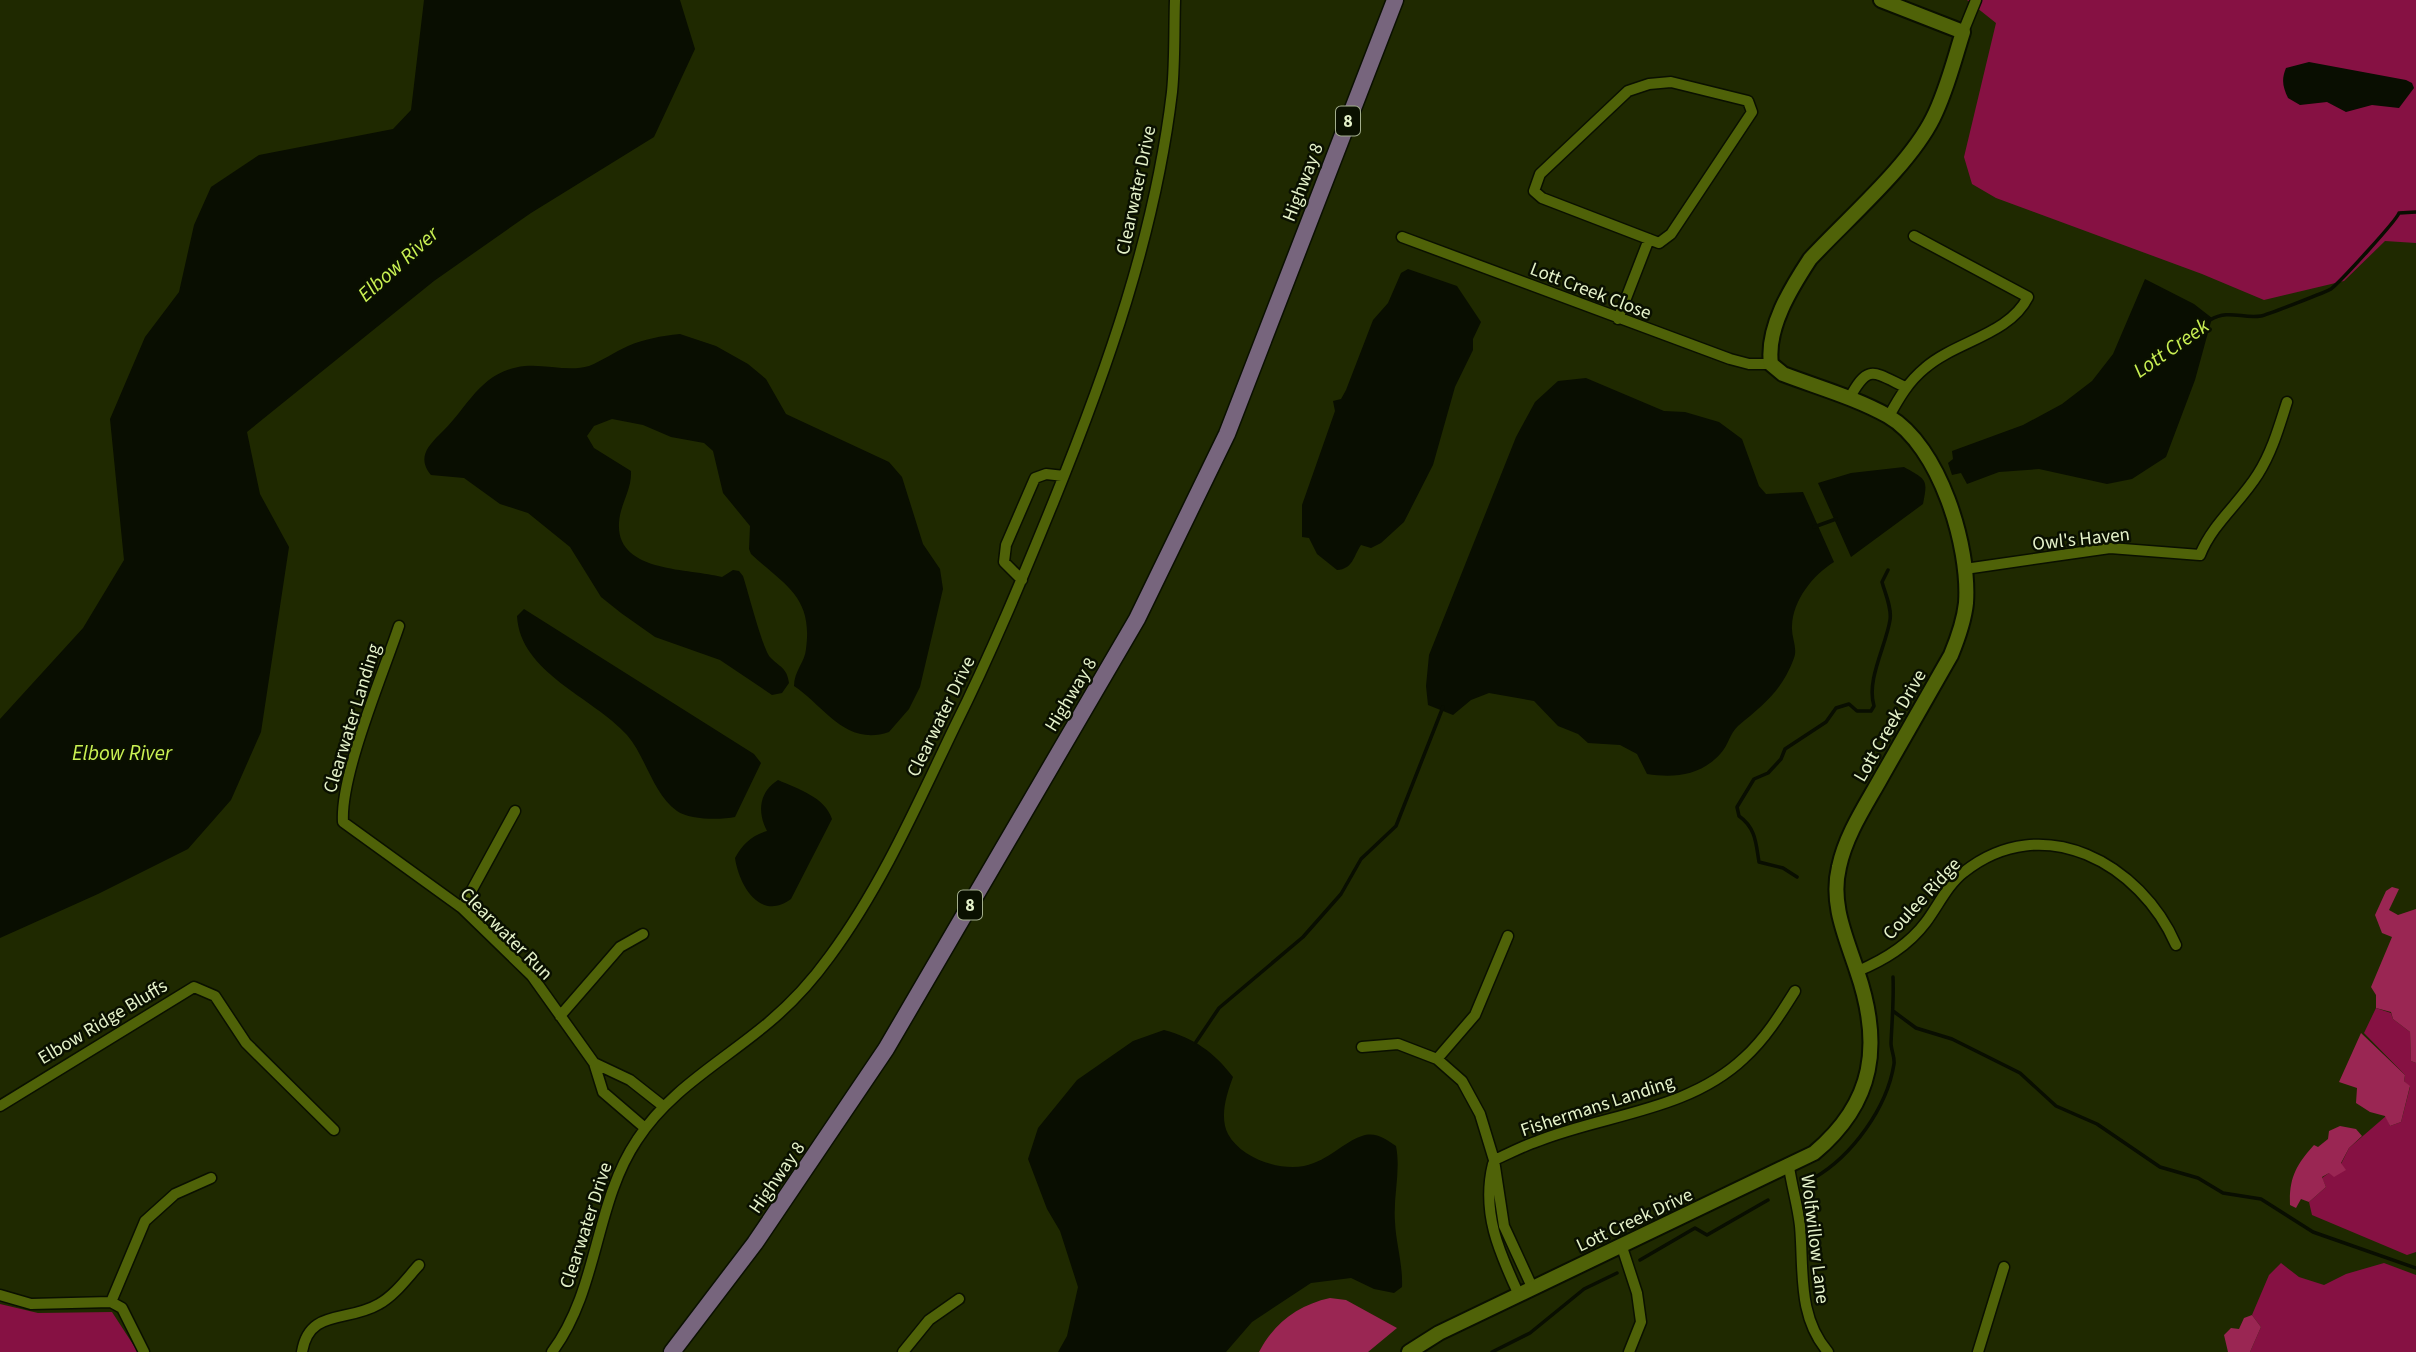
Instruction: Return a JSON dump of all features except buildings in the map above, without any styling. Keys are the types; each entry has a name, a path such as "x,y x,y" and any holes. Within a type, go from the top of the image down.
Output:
{"main road":[{"name":"Highway 8","path":"672,1352 755,1243 886,1049 1137,619 1227,433 1395,0"}],"street":[{"name":"Clearwater Drive","path":"552,1352 576,1310 621,1167 645,1128 663,1106 769,1023 806,988 832,953 858,915 927,784 1000,635 1111,356 1155,188 1172,89 1175,0"},
{"path":"1881,0 1963,32"},
{"path":"1771,364 1769,349 1797,278 1810,259 1920,138 1933,118 1976,0"},
{"path":"1671,82 1748,101 1752,113 1671,234 1659,243 1648,239 1542,198 1534,191 1540,174 1628,91 1649,84 1671,82"},
{"path":"1889,416 1905,387 1925,367 2011,317 2021,310 2028,296 1914,236"},
{"name":"Lott Creek Close","path":"1402,237 1742,363 1771,364"},
{"path":"1618,319 1648,239"},
{"name":"Lott Creek Drive","path":"1409,1352 1439,1333 1789,1167 1834,1136 1849,1118 1868,1073 1872,1048 1871,1025 1858,971 1840,922 1836,901 1838,869 1848,836 1951,655 1961,629 1966,603 1965,569 1950,506 1937,473 1920,446 1889,416 1783,374 1771,364"},
{"path":"1849,399 1867,373 1875,373 1905,387"},
{"name":"Owl's Haven","path":"1965,569 2110,548 2200,555 2209,535 2258,475 2274,444 2287,402"},
{"path":"1022,580 1004,562 1006,545 1035,478 1046,474 1064,477"},
{"name":"Clearwater Landing","path":"343,822 342,808 361,739 399,626"},
{"path":"463,908 515,811"},
{"name":"Clearwater Run","path":"343,822 463,908 532,976 594,1063 609,1099 645,1128"},
{"name":"Coulee Ridge","path":"1858,971 1885,960 1913,938 1964,872 1993,855 2036,845 2085,852 2109,864 2166,920 2176,945"},
{"path":"560,1016 620,947 643,934"},
{"path":"1437,1059 1475,1015 1508,936"},
{"name":"Elbow Ridge Bluffs","path":"0,1106 194,987 215,996 246,1043 334,1130"},
{"name":"Fishermans Landing","path":"1494,1160 1538,1140 1665,1104 1708,1084 1744,1059 1778,1019 1795,990"},
{"path":"1362,1047 1398,1044 1437,1059 1462,1081 1480,1114 1494,1160 1504,1226 1526,1292"},
{"name":"Clearwater Run","path":"594,1063 630,1080 663,1106"},
{"path":"1494,1160 1488,1183 1491,1227 1496,1247 1526,1292"},
{"name":"Wolfwillow Lane","path":"1789,1167 1800,1225 1804,1307 1819,1342 1828,1352"},
{"path":"111,1302 145,1222 175,1194 211,1178"},
{"path":"1622,1247 1637,1293 1640,1322 1629,1352"},
{"path":"302,1352 306,1334 314,1324 357,1314 379,1304 419,1265"},
{"path":"1978,1352 2004,1267"},
{"path":"0,1296 39,1305 111,1302 122,1308 144,1352"},
{"path":"903,1352 929,1320 959,1299"}],"shaded area":[{"path":"1967,0 2416,0 2416,243 2385,241 2344,281 2264,300 2202,274 1996,198 1972,184 1964,157 1996,23"},
{"path":"2392,887 2399,889 2389,910 2398,915 2416,909 2416,1063 2411,1061 2410,1032 2393,1019 2391,1012 2376,1008 2376,995 2371,987 2392,937 2382,933 2375,915 2386,891"},
{"path":"2376,1008 2391,1013 2393,1019 2410,1032 2411,1061 2416,1063 2416,1252 2407,1255 2312,1215 2309,1202 2326,1187 2322,1178 2341,1164 2349,1148 2386,1116 2390,1126 2401,1122 2410,1087 2404,1081 2405,1075 2364,1033"},
{"path":"2361,1033 2405,1075 2404,1081 2410,1086 2401,1122 2390,1126 2385,1116 2370,1112 2356,1103 2357,1088 2339,1082"},
{"path":"2340,1126 2356,1129 2362,1136 2349,1148 2341,1163 2346,1170 2334,1177 2329,1173 2322,1177 2326,1187 2309,1202 2301,1199 2296,1208 2290,1205 2292,1179 2298,1166 2314,1145 2318,1147 2328,1139 2329,1131"},
{"path":"2281,1263 2299,1277 2324,1285 2346,1274 2384,1263 2416,1275 2416,1352 2250,1352 2261,1327 2252,1315 2269,1275"},
{"path":"1330,1298 1346,1300 1397,1328 1368,1352 1259,1352 1272,1332 1288,1317 1308,1305"},
{"path":"0,1304 38,1313 112,1312 138,1352 0,1352"},
{"path":"2252,1315 2261,1327 2250,1352 2228,1352 2224,1335 2231,1328 2239,1329 2244,1318"}],"water":[{"name":"Elbow River","path":"424,0 680,0 695,49 654,137 531,213 434,281 247,432 260,494 289,547 261,732 231,800 188,849 98,894 0,938 0,719 83,628 124,560 110,419 145,337 179,292 194,225 211,187 259,155 393,129 411,110"},
{"path":"2309,62 2406,80 2412,83 2414,88 2399,108 2372,105 2346,112 2327,102 2300,105 2288,98 2283,76 2286,68"},
{"path":"1408,269 1457,286 1481,322 1473,339 1473,350 1455,387 1433,465 1404,522 1381,543 1371,548 1361,545 1350,565 1337,570 1317,554 1309,538 1302,537 1302,505 1335,411 1333,401 1341,399 1373,320 1388,303 1401,273"},
{"path":"2145,279 2194,304 2212,318 2195,380 2166,457 2132,479 2107,484 2039,469 1999,472 1967,484 1961,473 1952,475 1948,463 1953,459 1952,451 2023,425 2062,404 2092,381 2113,354"},
{"path":"680,334 716,346 748,364 766,379 786,414 889,462 902,477 923,544 940,569 943,589 920,687 909,709 889,732 860,734 848,729 794,686 806,649 807,631 801,605 786,584 751,554 750,526 723,493 713,451 704,443 671,437 643,425 612,419 594,426 587,436 594,448 631,471 619,523 621,539 629,551 642,560 674,569 722,577 733,570 739,571 743,576 767,651 788,678 789,683 782,693 772,695 720,660 655,637 601,597 570,547 528,513 500,504 464,478 431,475 427,469 424,459 430,444 485,383 496,375 525,366 581,368 634,344"},
{"path":"1586,378 1664,411 1685,412 1719,422 1742,439 1759,486 1766,494 1803,492 1834,562 1812,581 1796,607 1792,626 1795,654 1784,680 1764,704 1735,729 1713,761 1687,774 1647,774 1637,754 1620,745 1588,743 1578,734 1558,726 1534,701 1489,693 1471,700 1453,715 1428,705 1426,686 1429,655 1516,437 1535,402 1558,381"},
{"path":"1904,467 1924,481 1923,504 1851,557 1818,483 1851,473"},
{"path":"524,609 754,754 761,763 735,817 697,818 682,814 669,804 627,735 613,721 560,683 531,653 521,636 517,616"},
{"path":"778,780 817,799 832,819 791,899 780,905 770,906 761,903 746,889 735,858 748,841 767,831 762,817 762,803 767,790"},
{"path":"1164,1030 1203,1047 1233,1077 1225,1105 1225,1127 1234,1142 1251,1156 1272,1164 1294,1167 1321,1160 1355,1139 1371,1134 1396,1146 1398,1165 1395,1222 1402,1287 1394,1293 1374,1289 1351,1278 1311,1283 1252,1322 1226,1352 1058,1352 1067,1336 1078,1287 1060,1231 1047,1209 1028,1159 1038,1128 1077,1080 1133,1041"}],"waterway":[{"name":"Lott Creek","path":"2210,320 2223,315 2261,316 2331,289 2368,251 2399,213 2416,212"},
{"path":"1814,527 1836,519"},
{"name":"Lott Creek","path":"1797,877 1783,868 1759,862 1752,831 1739,816 1737,807 1754,779 1768,773 1781,759 1785,749 1826,722 1836,708 1849,704 1857,711 1871,711 1874,706 1874,674 1890,620 1882,582 1888,570"},
{"path":"1196,1042 1219,1008 1303,937 1341,894 1361,859 1396,826 1443,707"},
{"path":"1814,1178 1828,1169 1854,1144 1876,1114 1884,1097 1894,1064 1891,1043 1893,977"},
{"path":"1893,1011 1916,1028 1952,1039 2020,1073 2056,1106 2097,1124 2160,1167 2198,1178 2223,1193 2261,1199 2313,1232 2416,1268"},
{"name":"Lott Creek","path":"1640,1260 1695,1228 1707,1235 1768,1200"},
{"name":"Lott Creek","path":"1492,1352 1530,1333 1584,1289 1617,1273"}]}
